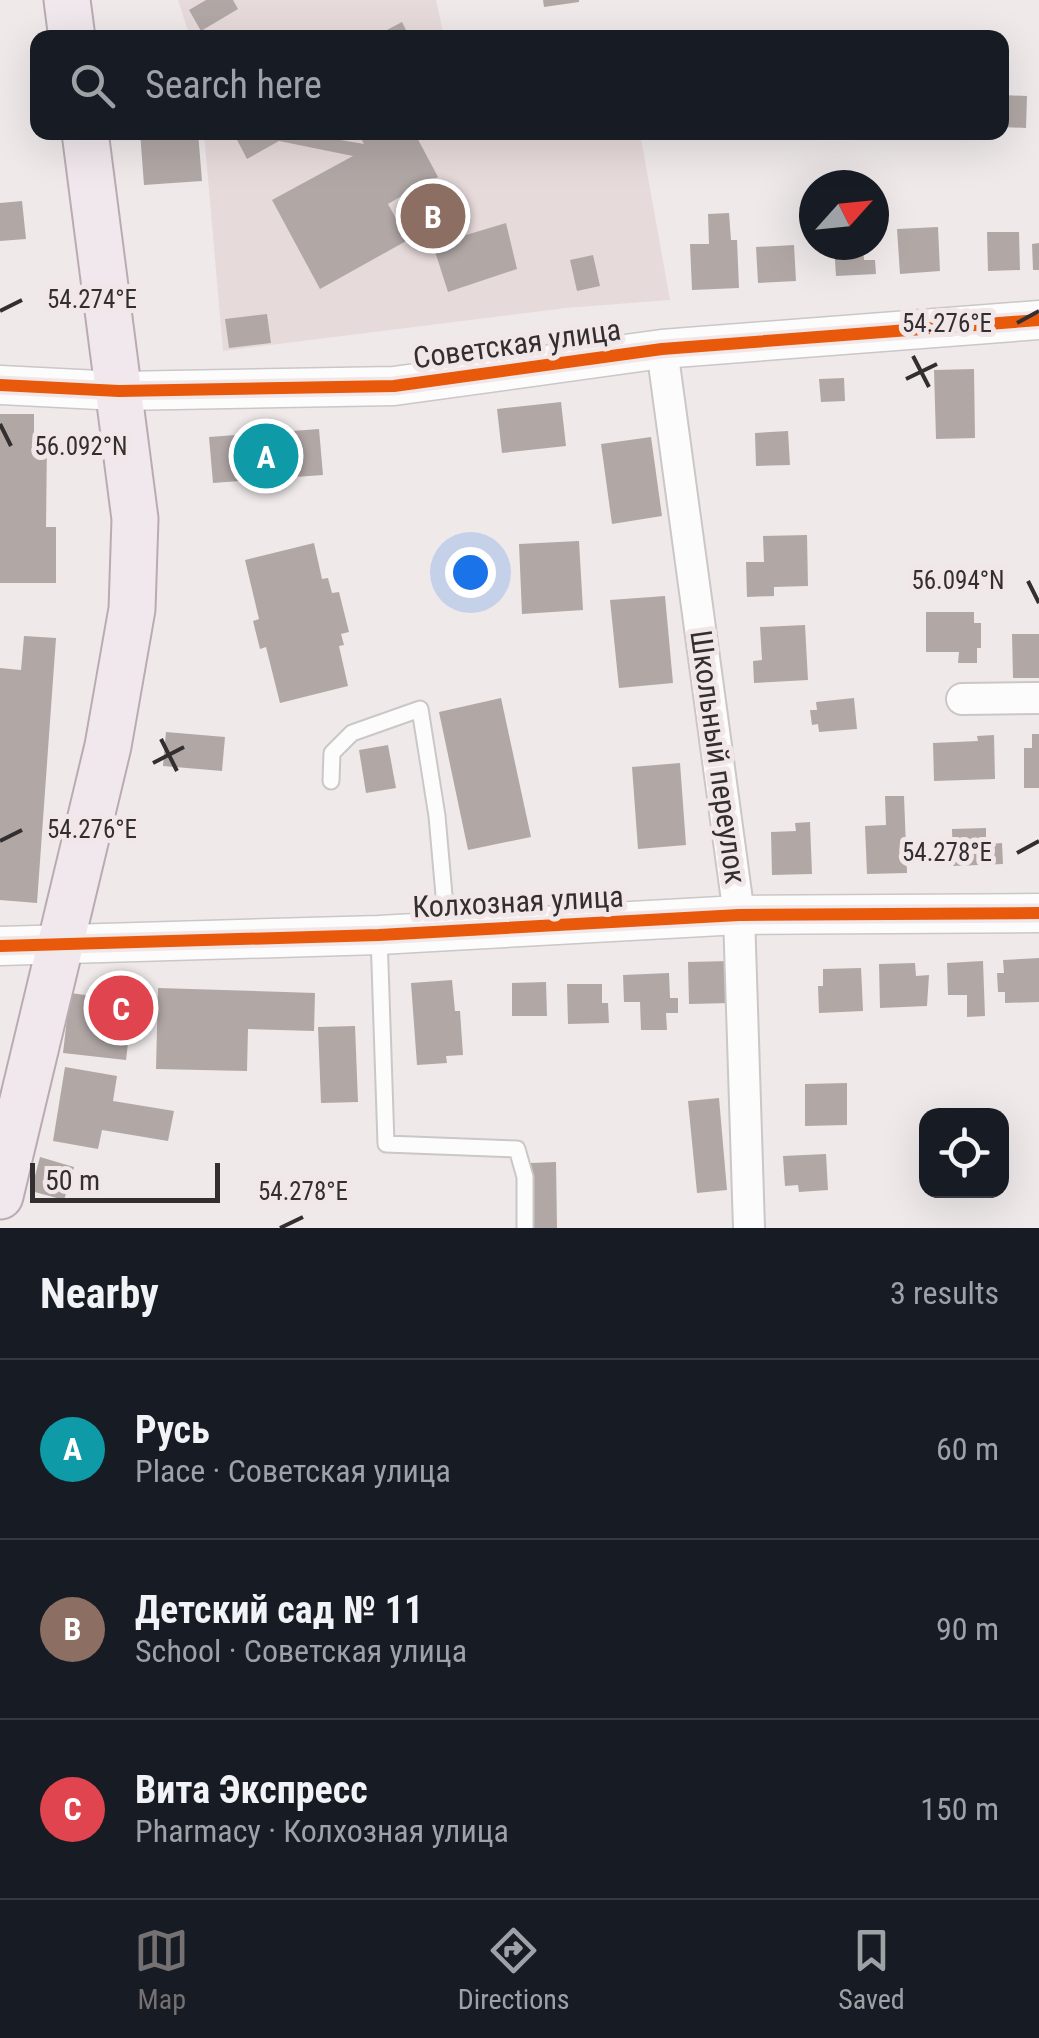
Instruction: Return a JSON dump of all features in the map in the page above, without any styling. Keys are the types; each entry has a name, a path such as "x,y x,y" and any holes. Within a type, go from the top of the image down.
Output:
{"main road":[{"path":"67,0 71,30"},
{"path":"0,1196 108,746 132,609 135,518 86,140"}],"street":[{"name":"Советская улица","path":"0,385 120,390 394,386 662,348 1039,320"},
{"name":"Школьный переулок","path":"662,348 739,915 749,1228"},
{"path":"962,699 1039,698"},
{"name":"Колхозная улица","path":"0,946 379,935 739,915 1039,913"}],"lane":[{"path":"331,781 332,753 352,734 420,709 437,816 448,931"},
{"path":"379,935 386,1144 517,1149 524,1178 525,1228"}],"shaded area":[{"path":"178,0 436,0 442,30 188,30"},
{"path":"205,140 641,140 670,300 566,308 223,351"}],"building":[{"path":"206,0 233,0 238,9 203,30 189,10"},
{"path":"543,0 579,0 579,2 544,7"},
{"path":"402,22 406,30 387,30"},
{"path":"1009,95 1027,96 1026,128 1009,127"},
{"path":"141,140 199,140 202,181 144,185"},
{"path":"237,140 341,140 364,144 362,140 418,140 438,177 418,186 446,241 506,223 517,269 448,292 432,242 405,194 388,204 408,240 320,289 272,200 353,156 279,141 247,159"},
{"path":"22,201 26,239 0,241 0,203"},
{"path":"729,213 731,240 737,240 739,288 692,290 690,244 709,244 708,214"},
{"path":"938,227 940,271 900,274 897,229"},
{"path":"987,232 1019,232 1020,270 988,271"},
{"path":"1039,243 1039,270 1033,270 1032,244"},
{"path":"794,245 796,281 758,283 756,247"},
{"path":"593,255 600,286 577,291 570,260"},
{"path":"835,260 875,260 876,274 836,276"},
{"path":"267,314 271,343 229,348 225,319"},
{"path":"974,369 975,438 936,439 934,370"},
{"path":"844,378 845,401 821,402 819,379"},
{"path":"561,402 566,446 502,453 497,409"},
{"path":"0,414 34,414 34,440 47,440 46,527 56,527 56,583 0,583"},
{"path":"319,429 323,475 213,483 209,437"},
{"path":"788,431 790,465 756,466 755,433"},
{"path":"651,437 662,516 612,524 601,444"},
{"path":"807,535 808,586 774,587 774,596 747,597 746,562 764,562 763,536"},
{"path":"579,541 583,610 522,614 519,544"},
{"path":"314,543 322,579 328,578 332,593 339,592 349,632 341,634 344,645 339,646 348,686 280,703 266,647 260,649 253,621 259,619 245,560"},
{"path":"665,596 673,683 619,688 610,600"},
{"path":"926,612 974,612 974,623 981,623 977,663 958,663 959,652 926,652"},
{"path":"805,625 808,680 754,683 753,661 762,660 760,627"},
{"path":"1012,634 1039,634 1039,678 1013,678"},
{"path":"24,636 56,638 37,903 0,900 0,668 21,670"},
{"path":"501,698 531,837 468,850 439,712"},
{"path":"854,698 857,729 819,732 818,724 812,725 810,710 817,710 816,702"},
{"path":"166,732 225,737 222,771 163,766"},
{"path":"1032,734 1039,734 1039,788 1024,788 1024,748 1032,748"},
{"path":"994,735 995,779 934,781 933,743 978,741 977,736"},
{"path":"388,745 396,788 366,793 359,750"},
{"path":"680,763 686,845 638,849 632,767"},
{"path":"885,796 904,796 907,873 867,874 865,826 886,825"},
{"path":"810,822 812,874 772,875 771,832 796,831 795,823"},
{"path":"986,828 986,844 1002,843 1003,864 953,866 952,829"},
{"path":"1039,958 1039,1002 1005,1003 1005,992 998,992 997,973 1004,973 1003,960"},
{"path":"730,961 731,1003 689,1004 688,962"},
{"path":"983,961 985,1016 967,1017 967,995 948,995 947,963"},
{"path":"915,963 916,976 929,975 927,1006 880,1008 879,964"},
{"path":"861,968 863,1011 819,1013 818,986 823,986 823,969"},
{"path":"669,973 670,998 678,998 678,1013 666,1013 667,1030 641,1030 640,1002 624,1002 623,975"},
{"path":"452,980 455,1011 460,1011 463,1055 446,1056 447,1063 417,1065 411,983"},
{"path":"546,982 547,1016 512,1016 512,983"},
{"path":"567,984 602,984 602,1003 608,1003 609,1023 568,1024"},
{"path":"158,988 315,993 314,1031 248,1029 247,1071 156,1069"},
{"path":"70,993 133,1001 126,1060 63,1053"},
{"path":"355,1026 358,1102 321,1103 318,1027"},
{"path":"65,1067 117,1076 113,1101 174,1111 168,1141 102,1130 98,1149 53,1141"},
{"path":"847,1083 847,1125 805,1126 805,1084"},
{"path":"719,1098 727,1190 697,1193 688,1101"},
{"path":"826,1154 828,1190 799,1192 798,1185 785,1186 783,1156"},
{"path":"40,1157 74,1167 64,1200 31,1191"},
{"path":"556,1162 557,1228 532,1228 531,1163"}],"cycle path":[{"path":"0,385 119,391 394,386 662,349 1039,320"},
{"path":"0,946 379,935 739,915 1039,913"}],"place":[{"name":"Детский сад № 11","path":"433,216"},
{"name":"Русь","path":"266,456"},
{"name":"Вита Экспресс","path":"121,1008"}]}
